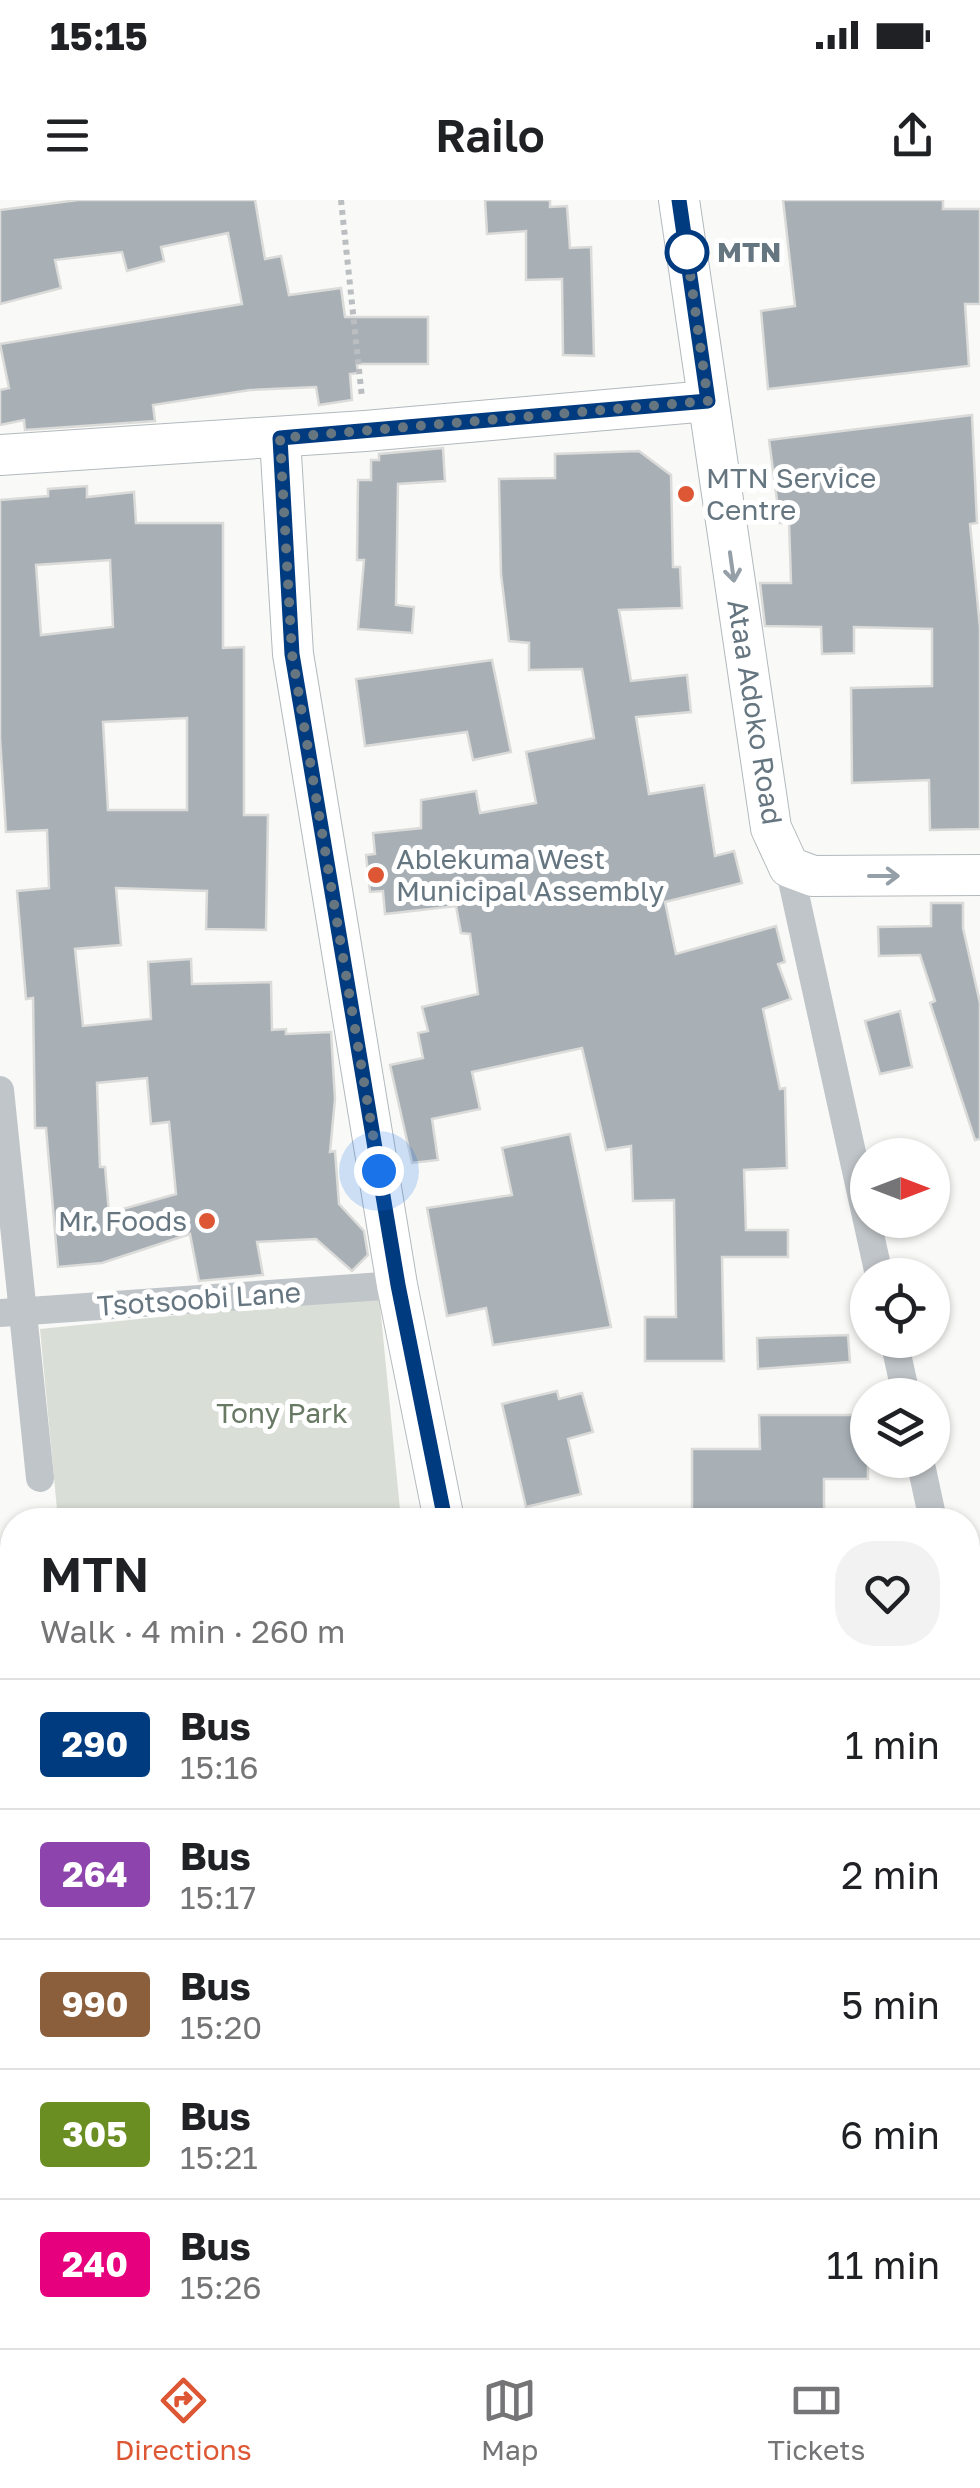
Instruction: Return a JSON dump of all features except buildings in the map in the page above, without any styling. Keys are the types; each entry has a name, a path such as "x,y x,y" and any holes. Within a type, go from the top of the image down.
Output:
{"main road":[{"name":"Ataa Adoko Road","path":"679,200 762,783 771,828 790,867"},
{"path":"0,455 280,438 708,401"},
{"path":"280,438 292,654 398,1285 442,1508"},
{"path":"790,867 813,876 980,875"}],"street":[{"name":"Ataa Adoko Road","path":"790,867 875,1258"},
{"path":"0,1090 12,1312 40,1478"},
{"name":"Tsotsoobi Lane","path":"12,1312 398,1285"},
{"path":"924,1478 930,1508"}],"path":[{"path":"341,200 365,431"}],"green space":[{"name":"Tony Park","path":"379,1295 400,1508 57,1508 40,1329"}],"bus line":[{"name":"290","path":"443,1508 398,1285 292,654 280,438 708,401 679,200"}],"place":[{"name":"MTN","path":"687,252"},
{"name":"MTN Service Centre","path":"686,494"},
{"name":"Ablekuma West Municipal Assembly","path":"376,875"},
{"name":"Mr. Foods","path":"207,1221"}],"route":[{"path":"379,1171 292,654 280,438 708,401 687,252"}]}
